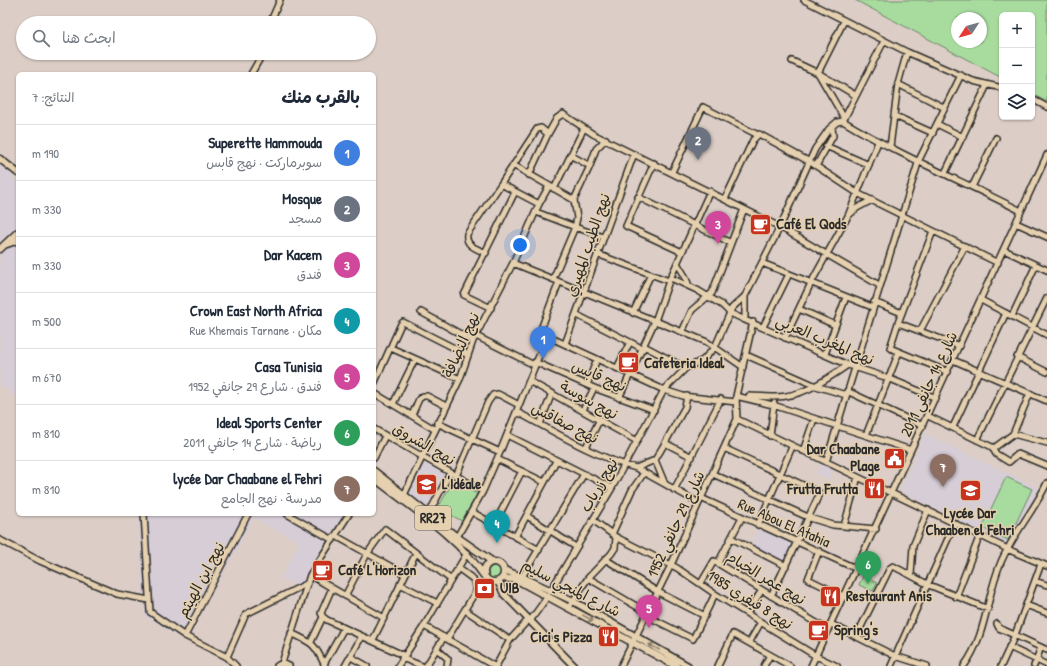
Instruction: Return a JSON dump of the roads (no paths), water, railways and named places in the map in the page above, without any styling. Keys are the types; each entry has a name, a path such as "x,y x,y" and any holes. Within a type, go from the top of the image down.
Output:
{"main road":[{"path":"0,159 16,172"},
{"path":"10,168 16,176"},
{"path":"3,246 16,235"},
{"name":"RR27","path":"376,475 404,495 457,537 493,562 500,564 504,570"},
{"name":"RR27","path":"376,476 467,553 487,579"},
{"path":"493,562 486,566 484,573 487,579 504,594 574,666"},
{"path":"504,570 499,583 504,594"},
{"name":"شارع المنجي سليم","path":"504,570 522,576 573,601 676,666"},
{"path":"487,579 494,582 501,579"},
{"name":"شارع المنجي سليم","path":"501,579 517,580 688,666"}],"street":[{"path":"273,16 280,0"},
{"path":"804,0 907,52 987,86 999,88"},
{"path":"818,73 844,21"},
{"path":"715,347 730,313 736,303 745,296 762,263 823,137 837,122 843,118 884,41"},
{"path":"890,147 898,84 907,52"},
{"path":"252,72 259,60"},
{"path":"792,61 818,73 856,95"},
{"path":"818,73 843,118 878,142 919,160 1021,211"},
{"path":"826,462 873,304 919,160 961,75"},
{"path":"898,84 945,108"},
{"path":"945,173 987,86"},
{"path":"1035,101 1047,107"},
{"path":"672,172 703,107 773,141 810,162 857,193 998,263"},
{"path":"529,175 548,134 561,114 606,140 780,227 879,285"},
{"path":"895,116 933,133"},
{"path":"937,124 963,137"},
{"path":"816,166 832,136 832,127"},
{"name":"نهج النضافة","path":"404,495 434,429 460,379 474,339 513,263 539,204 552,188 584,128"},
{"path":"486,253 468,244 466,239 467,234 537,129 543,129 548,134"},
{"path":"725,199 753,140 758,135"},
{"path":"972,186 996,138"},
{"path":"553,279 575,227 577,218 574,200 590,166 596,149 606,140"},
{"path":"785,338 811,283 848,216 878,142"},
{"path":"826,146 869,165"},
{"name":"نهج الطيب المهيري","path":"565,344 585,293 597,254 634,154"},
{"path":"570,155 590,166"},
{"name":"شارع 14 جانفي 2011","path":"811,666 858,569 911,450 1046,159"},
{"path":"654,164 638,197 626,227 682,252"},
{"path":"513,165 574,200"},
{"path":"501,184 539,204"},
{"path":"619,398 644,348 677,263 710,191"},
{"path":"491,308 464,294 486,253 514,192"},
{"path":"638,197 731,243"},
{"path":"848,216 857,208 872,200"},
{"path":"682,332 692,310 708,298 744,208"},
{"path":"536,212 603,237"},
{"path":"1016,223 1047,237"},
{"path":"933,231 889,347 948,372"},
{"path":"920,331 964,246"},
{"path":"1004,250 1047,270"},
{"name":"نهج المغرب العربي","path":"597,254 689,286 722,305 730,313 745,320 753,322 785,338 848,365 888,378 936,398"},
{"path":"513,263 682,332 715,347 744,368"},
{"path":"677,263 689,286"},
{"path":"762,263 846,297 902,313"},
{"path":"1012,316 1036,265"},
{"path":"633,313 651,274"},
{"path":"763,327 789,274"},
{"path":"559,282 541,329 547,336 664,390 687,396 722,399 736,402"},
{"path":"745,296 745,320"},
{"path":"825,354 846,297"},
{"path":"977,440 1047,298"},
{"path":"981,300 1047,335"},
{"path":"799,309 836,325"},
{"name":"نهج قابس","path":"421,312 474,339 586,385 654,410"},
{"path":"953,427 1006,313"},
{"path":"576,315 686,368"},
{"path":"376,380 401,324 405,322 468,355"},
{"path":"753,322 744,368 736,396 736,419 1014,552 1047,566"},
{"path":"898,322 960,346"},
{"path":"457,537 483,491 520,405 535,363 547,336"},
{"path":"617,368 630,342"},
{"name":"نهج زرياب","path":"551,590 612,488 664,390 686,368 703,360 715,347"},
{"path":"391,348 460,379"},
{"path":"866,435 879,406 888,378 899,352"},
{"path":"746,355 816,386 847,393 923,426"},
{"path":"1017,357 1047,372"},
{"path":"393,404 415,359"},
{"path":"586,385 597,359"},
{"path":"953,360 979,373 1047,401"},
{"path":"736,396 776,397 796,394 816,386 848,365"},
{"name":"نهج سوسة","path":"529,381 638,441"},
{"path":"583,410 594,388"},
{"path":"540,424 552,393"},
{"path":"376,394 434,429"},
{"path":"456,476 471,439 488,402 493,395 498,394 520,405"},
{"path":"928,416 992,447 997,447 1013,434 1030,394"},
{"path":"412,415 419,399 423,396 427,396 446,406"},
{"path":"636,468 654,460 685,407 687,396"},
{"path":"743,396 911,450"},
{"path":"770,436 773,405 776,397"},
{"path":"674,490 722,399"},
{"name":"نهج صفاقس","path":"517,412 624,465 636,468 666,485"},
{"name":"شارع 29 جانفي 1952","path":"621,666 671,565 713,474 736,419"},
{"path":"803,451 814,419"},
{"path":"586,447 600,420"},
{"path":"437,423 500,452"},
{"name":"نهج الشروق","path":"376,430 483,491"},
{"path":"1013,434 1047,443"},
{"path":"507,435 612,488"},
{"path":"376,454 385,436"},
{"path":"665,443 692,457"},
{"path":"758,525 792,447"},
{"path":"992,447 996,454 1009,462 1018,454 1047,466"},
{"path":"724,448 820,493 810,518 771,596"},
{"path":"497,459 544,482"},
{"path":"654,460 666,485"},
{"path":"515,537 556,461"},
{"path":"494,525 522,471"},
{"path":"428,515 450,473"},
{"path":"569,607 588,578 615,548 614,535 632,490 644,473"},
{"path":"522,576 551,531 584,474"},
{"path":"713,474 810,518 833,525 876,529"},
{"path":"844,526 858,477"},
{"path":"964,666 978,640 1000,565 1047,483"},
{"name":"Rue Abou El Atahia","path":"666,485 674,490 742,517 858,569"},
{"path":"911,575 911,551 928,510"},
{"path":"472,512 539,550"},
{"path":"144,516 150,612 185,636 227,658 236,666"},
{"name":"نهج ابن الهيثم","path":"185,636 247,516"},
{"path":"291,516 404,574"},
{"path":"289,666 280,665 310,575 349,516"},
{"path":"527,516 576,547"},
{"path":"718,563 742,517"},
{"name":"نهج 8 فيفري 1985","path":"593,520 614,535 671,565 816,656 837,666"},
{"path":"891,666 929,585 955,523"},
{"path":"345,596 367,554 385,529 450,579"},
{"path":"956,597 980,535"},
{"path":"730,538 786,566"},
{"path":"0,540 40,561 117,594 149,600"},
{"path":"819,552 808,579 844,597"},
{"path":"398,666 403,656 424,626 450,579 467,553"},
{"path":"373,640 404,574 416,554"},
{"path":"605,559 658,592 705,616"},
{"name":"نهج عمر الخيام","path":"700,583 714,561 828,630"},
{"path":"1001,666 1015,634 1041,564"},
{"path":"856,637 890,568 893,566 929,585 988,609"},
{"path":"426,666 465,610 476,591 473,579 458,568"},
{"path":"310,575 384,618"},
{"path":"588,578 648,614 694,638 715,594"},
{"path":"1035,581 1047,585"},
{"path":"227,658 246,614 308,583"},
{"path":"400,584 436,603"},
{"path":"311,642 332,588"},
{"path":"747,613 762,590"},
{"path":"424,626 495,666 510,640 529,620 548,596"},
{"path":"1026,605 1047,613"},
{"path":"465,610 510,640"},
{"path":"322,617 373,640 422,666"},
{"path":"749,643 761,622"},
{"path":"831,624 895,656 927,666"},
{"path":"997,624 999,628 1015,634 1047,650"},
{"path":"324,665 344,628"},
{"path":"291,633 311,642 318,651 324,665"},
{"path":"718,666 734,634 790,666"},
{"path":"345,666 362,636"},
{"path":"1009,647 1047,665"},
{"path":"1034,666 1041,647"},
{"path":"437,649 448,659 447,666"},
{"path":"764,666 770,654"},
{"path":"350,657 365,665"}],"place":[{"name":"Mosque","path":"698,160"},
{"name":"Café El Qods","path":"760,224"},
{"name":"Dar Kacem","path":"718,244"},
{"name":"Superette Hammouda","path":"543,359"},
{"name":"Cafeteria Ideal","path":"629,363"},
{"name":"Dar Chaabane Plage","path":"895,458"},
{"name":"L'Idéale","path":"426,484"},
{"name":"lycée Dar Chaabane el Fehri","path":"943,487"},
{"name":"Frutta Frutta","path":"874,489"},
{"name":"Lycée Dar Chaaben el Fehri","path":"970,490"},
{"name":"Crown East North Africa","path":"497,543"},
{"name":"Café L'Horizon","path":"323,570"},
{"name":"Ideal Sports Center","path":"868,584"},
{"name":"UIB","path":"484,588"},
{"name":"Restaurant Anis","path":"831,596"},
{"name":"Casa Tunisia","path":"649,628"},
{"name":"Spring's","path":"818,630"},
{"name":"Cici's Pizza","path":"608,637"}]}
